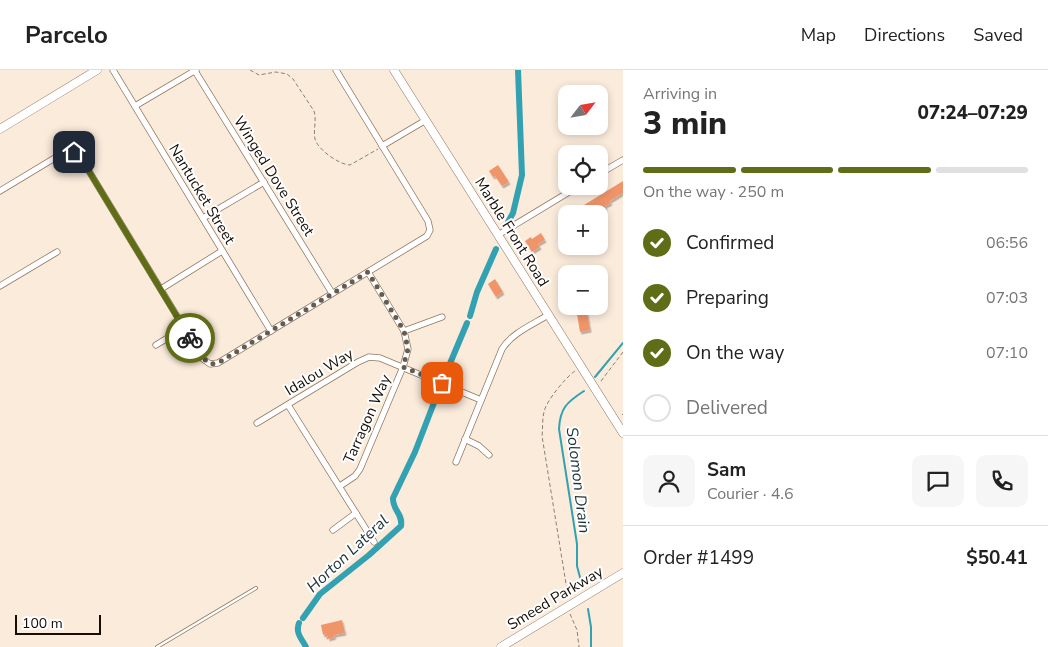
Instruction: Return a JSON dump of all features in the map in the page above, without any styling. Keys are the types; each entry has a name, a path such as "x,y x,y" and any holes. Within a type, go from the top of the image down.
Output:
{"street":[{"path":"0,130 97,70"},
{"name":"Nantucket Street","path":"113,70 270,330"},
{"path":"135,106 195,70"},
{"name":"Winged Dove Street","path":"195,70 332,294"},
{"path":"0,191 63,153 74,152 81,158 203,358 210,364 218,363 427,236 430,230 428,221 381,147 336,70"},
{"name":"Marble Front Road","path":"394,70 623,433"},
{"path":"381,147 426,120"},
{"path":"608,169 623,160"},
{"path":"203,218 264,182"},
{"path":"498,235 564,195"},
{"path":"161,289 222,251"},
{"path":"0,286 57,252"},
{"name":"Tarragon Way","path":"340,486 355,476 360,469 403,367 408,349 404,331 368,272"},
{"path":"456,462 506,342 548,315"},
{"path":"404,331 442,317"},
{"path":"156,345 184,328"},
{"name":"Idalou Way","path":"257,424 369,357 380,358 481,400"},
{"path":"288,404 374,542"},
{"path":"465,439 480,446 489,455"},
{"path":"334,530 356,513"},
{"name":"Smeed Parkway","path":"501,647 623,573"}],"lane":[{"path":"157,647 256,588"}],"path":[{"path":"250,70 259,75 280,72 291,76 316,115 315,134 317,142 326,152 342,164 350,165 381,147"},
{"path":"601,381 623,352"},
{"path":"568,596 542,436 544,413 548,403 568,376 575,371"},
{"path":"570,613 576,624 579,647"}],"building":[{"path":"498,165 509,182 502,186 489,171"},
{"path":"623,181 623,193 610,201 611,203 607,205 584,205 600,195 608,195 608,190"},
{"path":"541,233 545,240 538,244 540,247 532,252 525,241"},
{"path":"495,279 503,292 496,297 488,284"},
{"path":"577,315 588,315 590,330 580,332"},
{"path":"342,620 345,633 334,635 335,637 328,639 328,636 325,637 325,634 323,635 321,625"}],"waterway":[{"name":"Horton Lateral","path":"508,222 513,213 522,175 518,70"},
{"name":"Horton Lateral","path":"470,316 477,292 496,249"},
{"name":"Horton Lateral","path":"446,373 467,323"},
{"name":"Solomon Drain","path":"595,377 623,343"},
{"name":"Solomon Drain","path":"581,581 577,566 577,544 559,429 561,416 566,406 584,391"},
{"name":"Horton Lateral","path":"303,618 320,594 369,555 401,526 393,498 415,452 437,395"},
{"name":"Solomon Drain","path":"588,609 591,627 591,647"},
{"name":"Horton Lateral","path":"299,623 298,633 306,647"}],"way so far":[{"path":"190,338 203,358 210,364 218,363 368,272 404,331 408,349 403,367 442,383"}],"route":[{"path":"74,152 81,158 190,338"}]}
